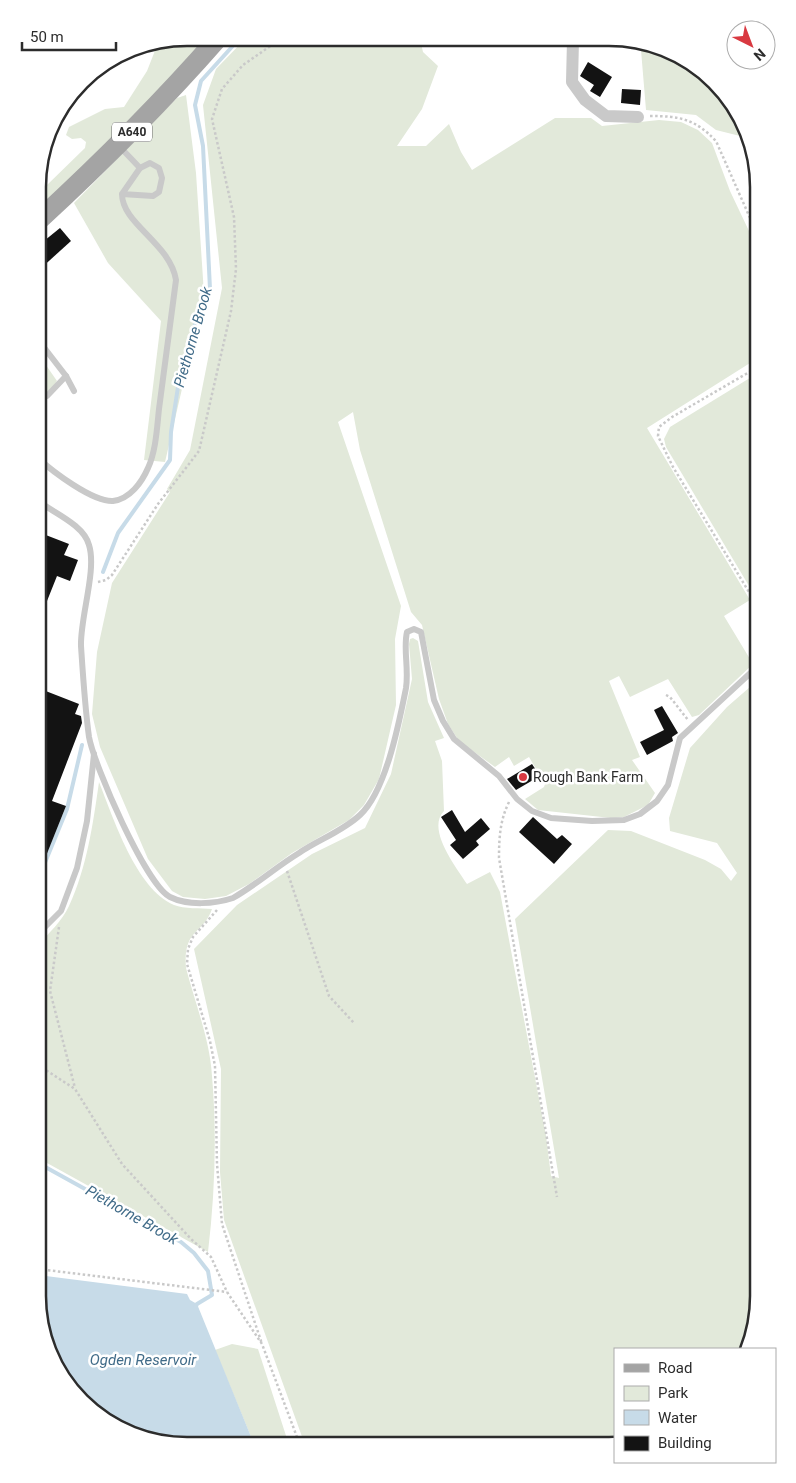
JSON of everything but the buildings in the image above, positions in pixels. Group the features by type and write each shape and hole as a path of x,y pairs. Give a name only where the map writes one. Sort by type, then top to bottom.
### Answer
{"main road":[{"name":"A640","path":"46,213 118,146 211,46"}],"street":[{"path":"573,46 572,82 586,100 606,116 638,116"}],"lane":[{"path":"118,146 140,168"},
{"path":"46,464 83,490 104,500 115,501 137,487 149,467 156,436 176,280 174,268 168,258 125,209 122,203 122,194 140,168 150,162 159,168 162,178 159,192 153,196 122,194"},
{"path":"46,351 66,376 74,391"},
{"path":"46,396 66,376"},
{"path":"46,506 79,529 87,538 90,546 89,583 81,644 89,738 126,830 148,873 158,888 169,897 182,902 221,902 242,892 282,863 360,816 379,787 388,762 406,688 408,664 405,640 407,632 414,630 421,632 434,700 443,721 461,746 499,776 513,794 532,811 552,818 592,821 624,820 640,814 657,801 668,785 680,738 750,674"},
{"path":"46,926 61,911 77,868 83,840 94,752"}],"path":[{"path":"89,583 106,580 112,575 158,504 199,451 231,311 236,269 234,216 212,119 222,89 243,65 271,46"},
{"path":"638,116 666,116 692,120 704,129 720,149 750,218"},
{"path":"750,371 672,417 659,427 658,436 673,467 750,593"},
{"path":"666,695 670,697 692,726"},
{"path":"513,794 504,813 499,837 499,858 557,1196"},
{"path":"282,863 293,888 329,996 354,1023"},
{"path":"221,902 216,912 193,937 188,949 188,964 210,1041 215,1066 217,1164 222,1224 262,1344 297,1437"},
{"path":"61,911 50,991 75,1089 122,1164 191,1240 211,1258 227,1292 262,1344"},
{"path":"46,1070 75,1089"},
{"path":"46,1270 227,1292"}],"green space":[{"path":"201,46 162,93 46,204 46,186 85,148 86,142 81,138 72,139 66,135 69,127 105,109 124,107 147,71 155,50 169,47"},
{"path":"238,46 422,46 423,52 438,66 422,109 397,146 426,146 449,124 461,152 472,170 555,118 591,118 602,126 659,120 681,122 698,130 712,143 730,191 750,233 750,363 647,428 750,599 724,616 750,658 750,667 699,715 692,717 668,679 630,697 619,676 609,681 640,757 632,760 655,793 648,805 624,817 611,818 538,810 525,799 544,787 545,784 529,757 514,766 509,757 495,767 459,741 448,724 439,699 422,625 411,612 360,450 353,412 338,422 401,606 395,639 396,705 379,779 364,805 349,820 292,853 249,884 226,896 205,899 183,897 172,891 148,859 100,747 92,714 97,652 112,583 170,492 167,489 190,450 222,288 203,105 216,69"},
{"path":"641,50 671,61 702,81 726,109 739,136 716,130 696,115 646,110"},
{"path":"186,95 196,173 204,294 165,462 144,460 161,321 108,263 74,203 177,98"},
{"path":"46,365 57,381 46,393"},
{"path":"750,378 750,587 666,447 664,439 670,427"},
{"path":"413,638 418,641 428,702 444,738 435,741 442,761 444,811 439,819 440,838 467,884 490,872 500,892 546,1136 551,1176 559,1178 515,919 608,830 631,831 705,860 721,869 731,881 737,873 717,843 670,831 669,818 690,748 727,707 750,687 749,1305 747,1323 739,1348 614,1348 614,1436 302,1437 224,1220 220,1172 221,1069 194,949 237,905 312,854 365,828 391,774 412,679 410,639"},
{"path":"99,782 128,851 148,884 160,897 174,905 188,908 212,909 204,924 194,933 186,955 186,968 211,1062 215,1164 208,1252 46,1162 46,937 63,917 75,891 89,845"},
{"path":"232,1344 258,1349 286,1437 251,1437 215,1350"}],"water":[{"name":"Ogden Reservoir","path":"46,1276 187,1294 190,1300 197,1304 251,1437 169,1436 133,1426 101,1408 75,1382 61,1358 49,1323"}],"waterway":[{"name":"Piethorne Brook","path":"103,572 118,533 170,460 171,432 178,387 196,321 210,289 203,146 195,105 201,81 233,46"},
{"name":"Piethorne Brook","path":"46,860 67,809 82,745"},
{"name":"Piethorne Brook","path":"46,1167 181,1242 194,1253 208,1271 212,1295 197,1304 195,1308"}],"place":[{"name":"Rough Bank Farm","path":"523,777"}]}
